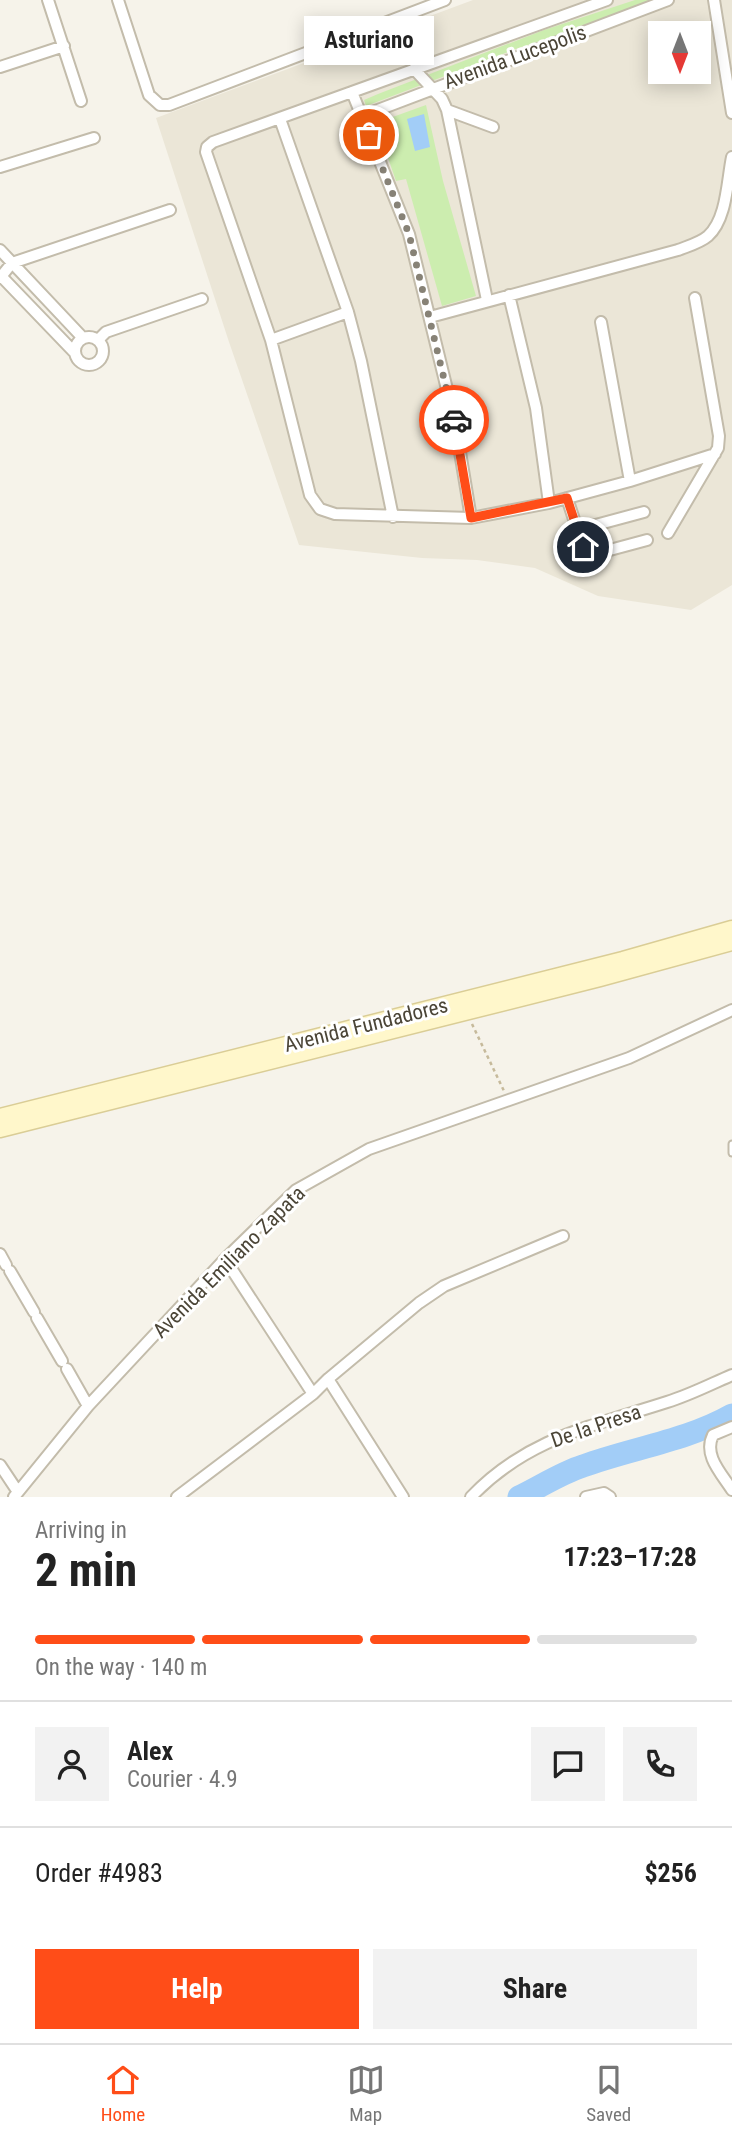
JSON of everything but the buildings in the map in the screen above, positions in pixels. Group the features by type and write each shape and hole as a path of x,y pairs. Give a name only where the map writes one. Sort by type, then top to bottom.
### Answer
{"main road":[{"name":"Avenida Fundadores","path":"0,1117 623,960 732,929"},
{"name":"Avenida Fundadores","path":"0,1129 732,942"}],"street":[{"path":"48,0 81,101"},
{"path":"118,0 149,95 160,105 169,105 444,0"},
{"name":"Avenida Lucepolis","path":"271,340 206,152 207,146 607,0"},
{"name":"Avenida Lucepolis","path":"362,116 668,0"},
{"path":"714,0 732,113"},
{"path":"0,67 64,46"},
{"path":"414,69 442,99 447,110 487,300"},
{"path":"352,92 409,234 455,422 471,518"},
{"path":"447,110 493,127"},
{"path":"280,119 348,312 361,361 393,517"},
{"path":"0,167 94,138"},
{"path":"430,317 678,250 706,238 717,227 721,216 732,157"},
{"path":"75,353 77,344 83,338 89,337 98,340 103,349 103,354 93,365 83,364 1,277 12,263 170,210"},
{"path":"0,250 83,338"},
{"path":"509,295 536,408 549,503"},
{"path":"668,533 715,454 719,436 695,298"},
{"path":"98,340 106,332 202,299"},
{"path":"348,312 271,340 310,495 320,509 335,514 471,518 549,503 715,454"},
{"path":"601,322 630,481"},
{"path":"567,498 587,552 595,554 647,540"},
{"path":"577,530 644,512"},
{"name":"Avenida Emiliano Zapata","path":"16,1494 88,1406 225,1259 296,1190 369,1149 629,1058 732,1010"},
{"path":"180,1495 313,1394 328,1378 419,1303 444,1286 563,1236"},
{"path":"0,1254 88,1406"},
{"path":"225,1259 313,1394"},
{"name":"De la Presa","path":"471,1497 492,1476 527,1452 567,1433 670,1401 732,1375"},
{"path":"328,1378 403,1497"},
{"path":"732,1427 713,1435 709,1443 709,1452 732,1490"},
{"path":"0,1465 16,1494"},
{"path":"586,1497 604,1493 610,1497"}],"lane":[{"path":"732,1144 732,1153"}],"path":[{"path":"465,1012 509,1100"}],"shaded area":[{"path":"473,0 732,0 732,585 691,610 598,596 535,568 477,560 422,558 299,545 156,118"}],"green space":[{"path":"635,0 660,0 513,50 366,106 364,100 378,94 544,30"},
{"path":"426,105 443,181 476,296 442,306 406,179 396,181 376,123"}],"water":[{"path":"424,114 430,147 415,151 407,119"}],"waterway":[{"path":"519,1497 575,1469 678,1438 732,1415"}],"way so far":[{"path":"369,135 409,234 454,420"}],"place":[{"name":"Asturiano","path":"369,135"}],"route":[{"path":"454,420 471,518 567,498 583,547"}]}
